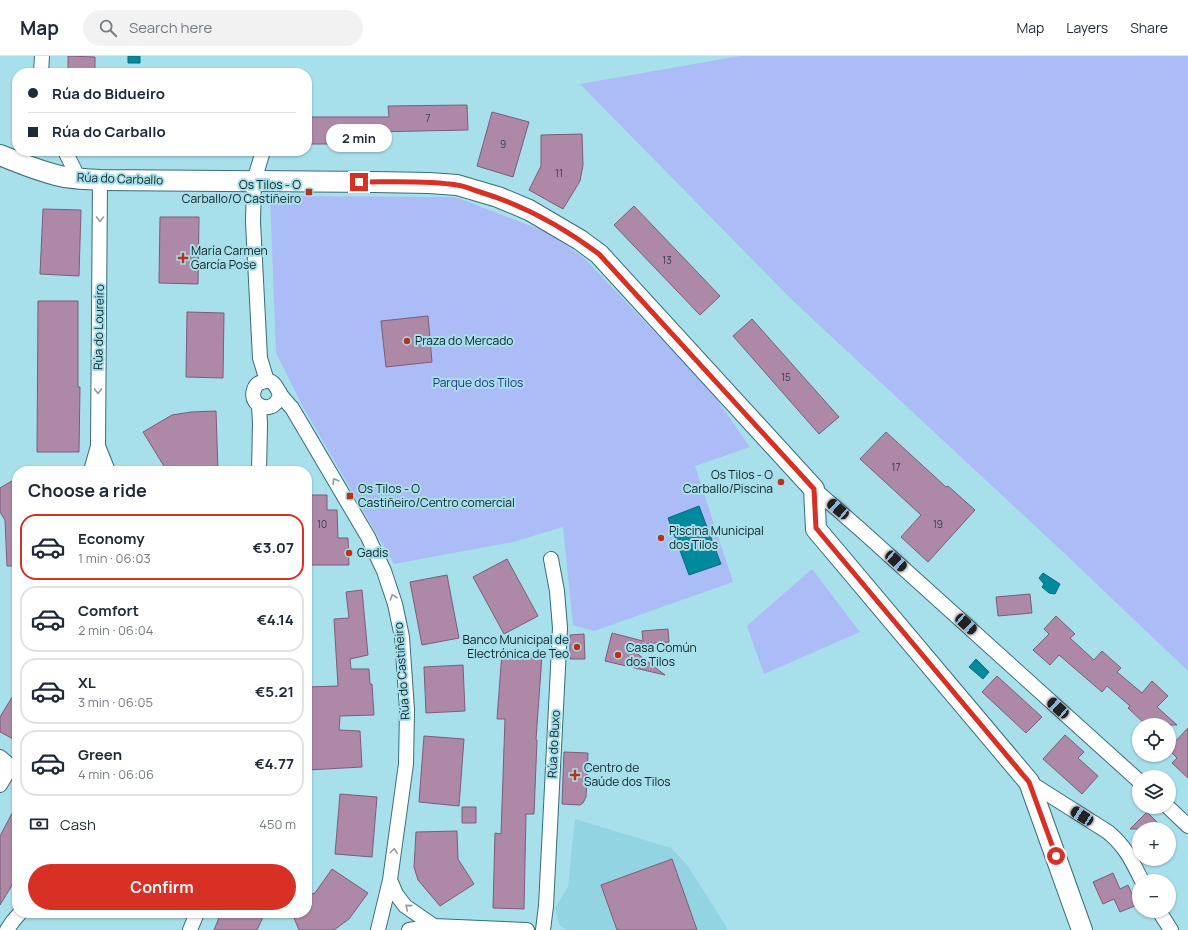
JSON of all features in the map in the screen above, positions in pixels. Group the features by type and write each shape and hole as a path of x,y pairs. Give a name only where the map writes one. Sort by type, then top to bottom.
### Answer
{"street":[{"path":"41,68 42,56"},
{"name":"Rúa do Carballo","path":"0,155 60,176 79,179 374,182 458,185 498,197 529,210 580,240 599,254 814,489 1132,775"},
{"path":"68,156 79,179"},
{"path":"259,466 259,405 254,398 254,390 259,384 267,381 260,358 253,222 254,181 262,156"},
{"name":"Rúa do Loureiro","path":"100,180 98,446 106,466"},
{"name":"Rúa do Castiñeiro","path":"267,381 274,383 292,408 368,537 384,571 396,604 402,637 407,710 406,764 390,880 378,930"},
{"path":"259,405 267,407 275,404 278,401 280,393"},
{"path":"92,466 98,446"},
{"path":"814,489 816,528 1029,782 1108,832 1124,848 1138,874"},
{"name":"Rúa do Buxo","path":"543,930 547,890 560,628 557,591 551,559"},
{"path":"0,785 6,775 8,762"},
{"path":"1029,782 1082,930"},
{"path":"1175,814 1188,826"},
{"path":"390,880 396,894 405,906 434,926"},
{"path":"7,930 16,918"},
{"path":"190,930 195,918"},
{"path":"1163,918 1171,930"},
{"path":"409,930 434,926 527,930"}],"shaded area":[{"path":"128,56 140,56 140,63 128,63"},
{"path":"699,506 721,564 689,575 668,518"},
{"path":"1043,573 1060,584 1055,594 1049,593 1042,587 1044,584 1039,578"},
{"path":"976,659 989,672 983,679 969,667"},
{"path":"575,819 671,848 687,865 726,926 727,930 567,930 559,925 555,908 568,887"}],"green space":[{"path":"740,56 1188,56 1188,671 1062,551 791,299 580,84"},
{"name":"Parque dos Tilos","path":"270,196 455,197 549,233 585,259 710,390 750,447 695,466 733,582 594,631 573,625 563,527 513,542 394,564 302,405 276,353"},
{"path":"812,569 860,632 764,674 747,626"}],"building":[{"path":"68,56 95,57 95,68 68,68"},
{"path":"467,105 468,130 370,132 370,144 312,144 312,117 389,117 388,106"},
{"path":"492,112 529,122 513,177 477,166"},
{"path":"582,134 583,165 580,181 563,209 529,190 541,166 541,135"},
{"path":"634,206 720,296 700,315 614,225"},
{"path":"43,209 81,210 79,276 40,274"},
{"path":"160,217 199,217 198,284 159,283"},
{"path":"38,301 78,301 78,387 80,387 79,452 37,452"},
{"path":"187,312 224,313 223,378 186,377"},
{"name":"Praza do Mercado","path":"428,316 432,362 386,367 381,321"},
{"path":"752,319 839,417 819,434 733,336"},
{"path":"216,411 218,466 164,466 143,432 172,415 191,412"},
{"path":"886,432 946,487 948,486 975,510 928,562 901,537 921,515 860,459"},
{"path":"12,481 12,566 7,566 5,520 0,512 0,488"},
{"path":"312,495 327,495 327,510 337,510 338,538 348,538 349,565 312,565"},
{"path":"507,559 538,616 504,634 473,577"},
{"path":"447,575 459,638 422,645 410,582"},
{"path":"362,590 368,655 350,659 351,669 369,669 370,684 372,684 374,715 340,716 339,730 360,731 362,767 312,770 312,687 338,686 334,619 349,618 346,592"},
{"path":"1030,594 1032,613 998,616 996,597"},
{"path":"1056,616 1075,634 1070,638 1094,660 1102,651 1121,668 1117,672 1142,693 1152,681 1168,696 1157,707 1169,718 1139,718 1128,708 1130,706 1107,686 1102,692 1059,655 1050,665 1033,650 1049,634 1044,629"},
{"path":"668,629 669,642 626,645 665,675 605,661 612,633 643,641 642,631"},
{"name":"Banco Municipal de Electrónica de Teo","path":"584,634 585,659 570,659 570,635"},
{"path":"502,652 542,655 536,740 534,814 526,814 524,909 493,908 495,833 501,834 505,719 497,719"},
{"path":"463,665 465,711 426,713 424,667"},
{"path":"997,676 1042,717 1026,733 982,692"},
{"path":"12,697 12,738 0,732 0,717"},
{"path":"1188,728 1188,778 1172,763 1176,762 1177,758 1176,741"},
{"path":"1065,735 1084,752 1078,758 1098,776 1082,794 1043,759"},
{"path":"424,736 464,739 459,806 419,802"},
{"name":"Centro de Saúde dos Tilos","path":"564,752 588,753 586,797 580,805 562,804"},
{"path":"340,794 377,797 372,857 335,854"},
{"path":"462,807 476,807 476,823 462,823"},
{"path":"12,813 12,885 0,905 0,836"},
{"path":"1145,814 1149,814 1157,822 1137,822"},
{"path":"457,831 458,859 474,884 440,906 418,880 414,867 416,832"},
{"path":"672,859 697,930 617,930 601,885"},
{"path":"332,869 368,893 349,919 334,930 299,930 294,918 312,918 312,894 315,893"},
{"path":"1113,873 1120,889 1128,885 1132,894 1132,907 1120,912 1114,899 1103,904 1093,882"},
{"path":"219,918 263,918 257,930 214,930"}],"place":[{"name":"Os Tilos - O Carballo/O Castiñeiro","path":"309,192"},
{"name":"María Carmen García Pose","path":"183,258"},
{"name":"Praza do Mercado","path":"407,341"},
{"name":"Os Tilos - O Carballo/Piscina","path":"781,482"},
{"name":"Os Tilos - O Castiñeiro/Centro comercial","path":"350,496"},
{"name":"Piscina Municipal dos Tilos","path":"661,538"},
{"name":"Gadis","path":"349,553"},
{"name":"Banco Municipal de Electrónica de Teo","path":"577,647"},
{"name":"Casa Común dos Tilos","path":"618,655"},
{"name":"Centro de Saúde dos Tilos","path":"575,775"}],"route":[{"path":"359,182 458,185 498,197 529,210 580,240 599,254 683,344 814,489 816,528 1029,782 1056,856"}]}
